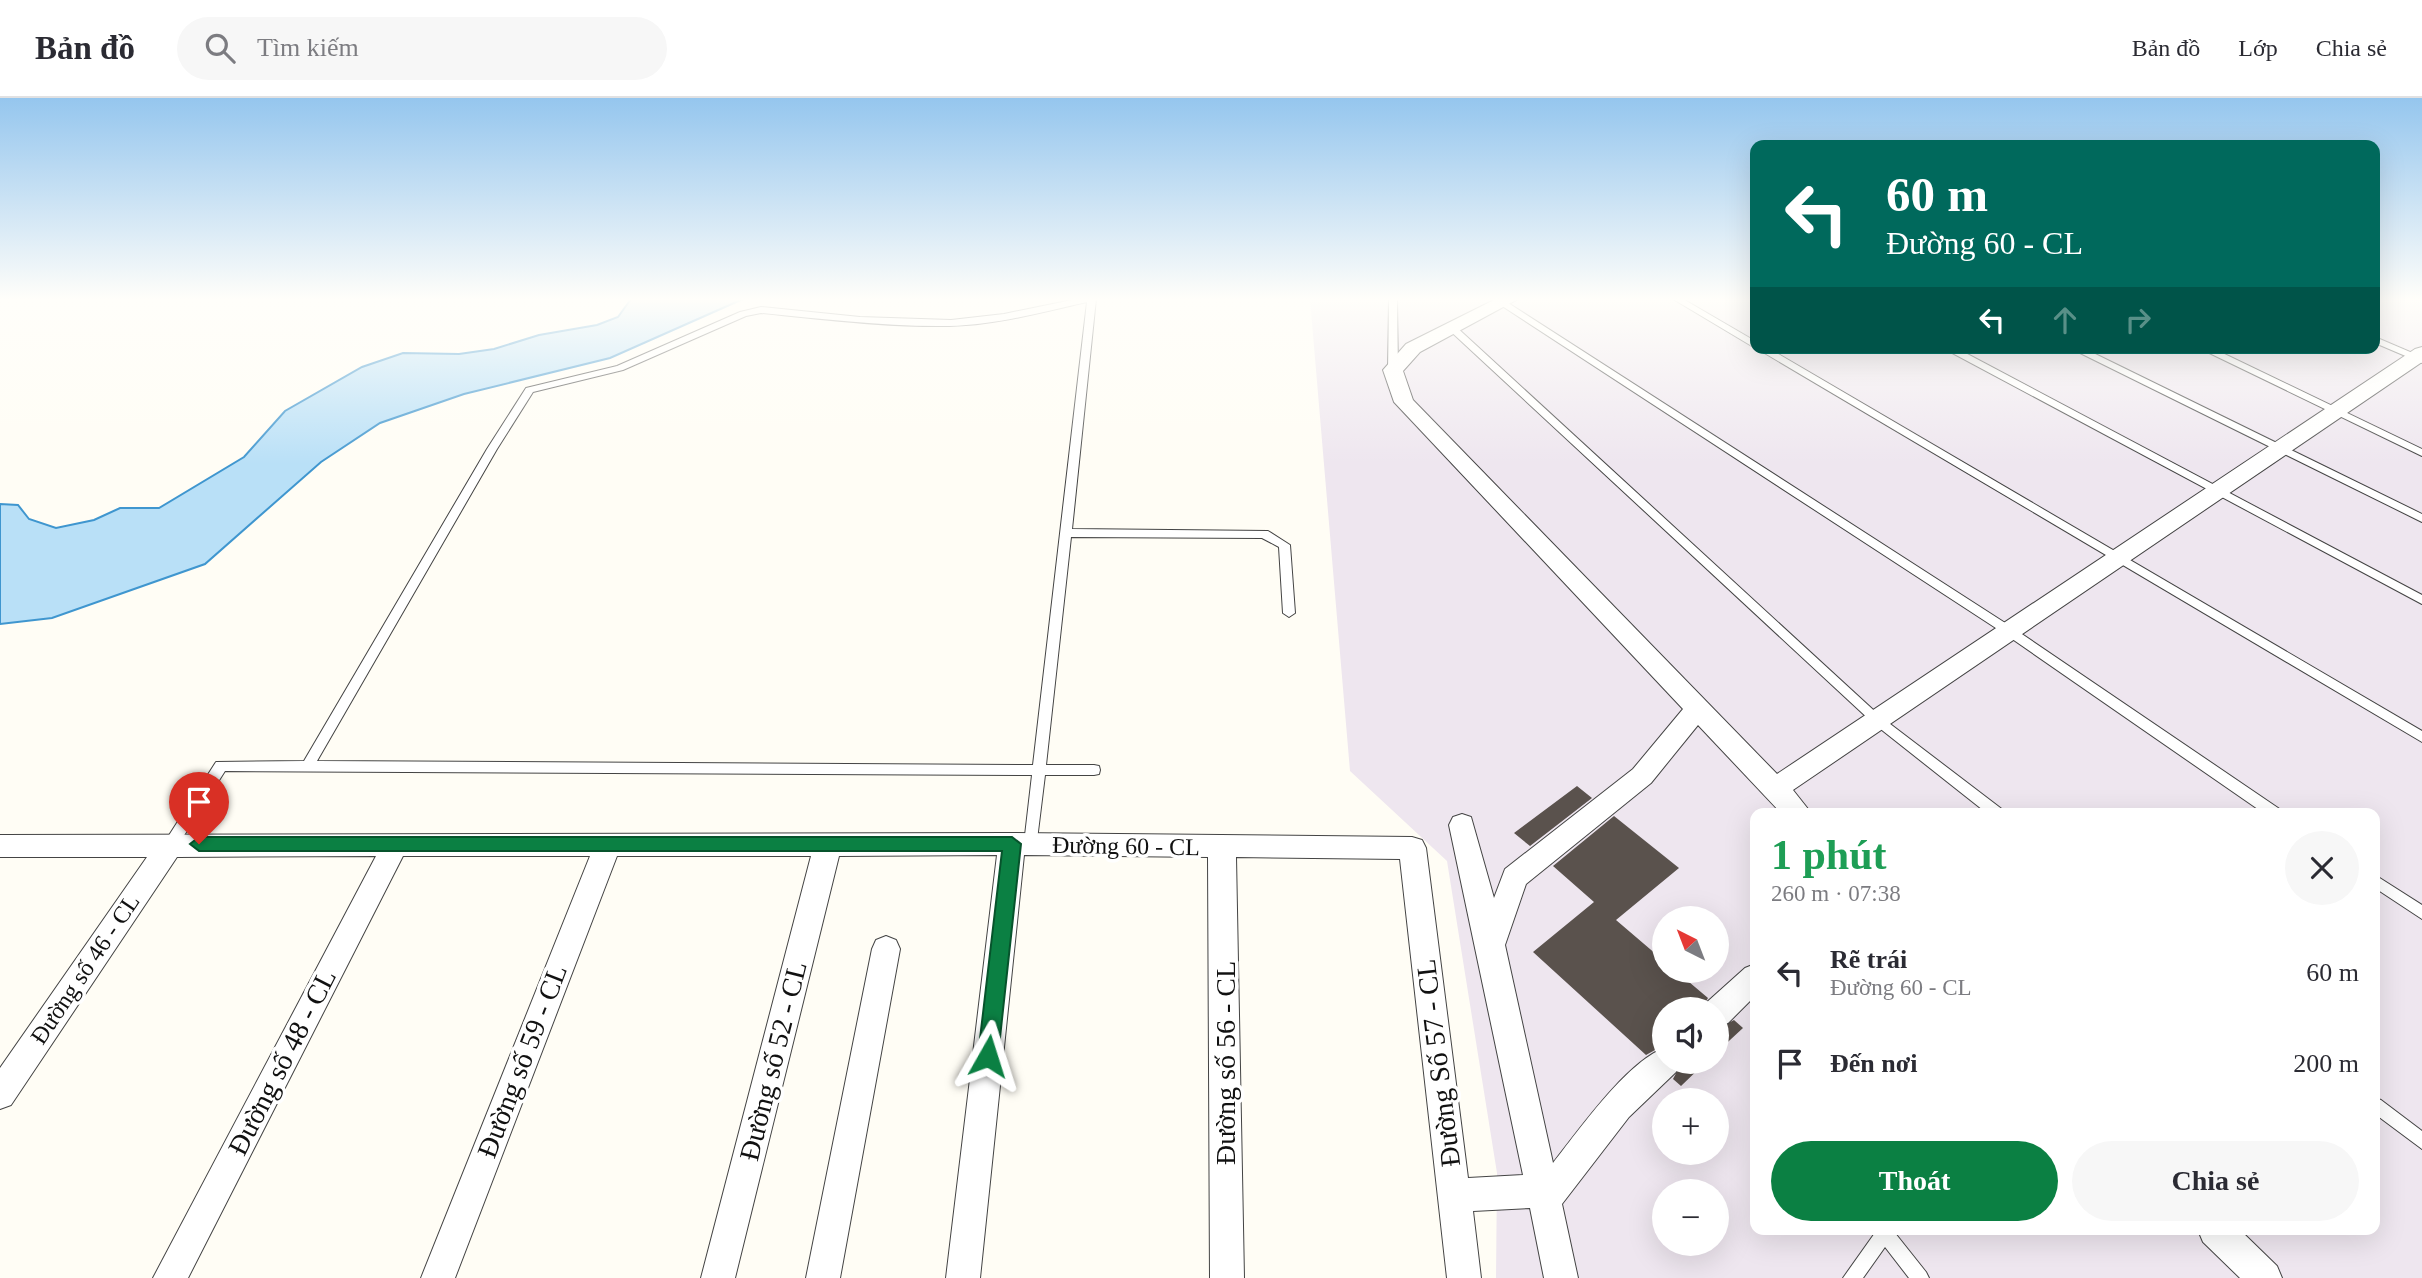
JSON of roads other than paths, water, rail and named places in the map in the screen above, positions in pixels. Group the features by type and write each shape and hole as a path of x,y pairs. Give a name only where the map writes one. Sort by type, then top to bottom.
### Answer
{"street":[{"path":"1407,354 1393,370 1404,402 1793,808"},
{"path":"1775,789 2335,411 2420,357"},
{"path":"1491,945 1515,877 1642,776 1698,708"},
{"path":"1462,825 1491,945 1562,1278"},
{"name":"Đường số 46 - CL","path":"0,1094 171,844"},
{"name":"Đường số 59 - CL","path":"438,1278 608,844"},
{"name":"Đường số 52 - CL","path":"718,1278 828,844"},
{"path":"963,1278 1022,844"},
{"name":"Đường 60 - CL","path":"0,846 1022,844 1412,848"},
{"name":"Đường số 48 - CL","path":"170,1278 394,846"},
{"name":"Đường số 56 - CL","path":"1222,848 1227,1278"},
{"name":"Đường Số 57 - CL","path":"1412,848 1464,1278"},
{"path":"823,1278 886,950"},
{"path":"1729,1001 1750,981"},
{"path":"1544,1195 1618,1106 1652,1074"},
{"path":"1454,1195 1544,1195"},
{"path":"2220,1235 2265,1278"}],"lane":[{"path":"309,764 529,390 620,368 652,354"},
{"path":"1022,844 1040,770 1084,354"},
{"path":"1393,354 1393,370"},
{"path":"1480,354 1877,720 1990,808"},
{"path":"1587,354 2009,631 2267,808"},
{"path":"1772,354 2422,737"},
{"path":"1959,354 2422,600"},
{"path":"2086,354 2422,518"},
{"path":"2217,354 2422,453"},
{"path":"1066,533 1264,534 1284,545 1289,613"},
{"path":"171,844 221,765 1094,770"},
{"path":"2380,884 2422,913"},
{"path":"2380,1109 2422,1141"},
{"path":"1852,1278 1884,1235"},
{"path":"1888,1235 1920,1278"}],"water":[{"path":"400,354 619,354 464,394 380,423 321,462 205,564 52,618 0,624 0,504 18,505 29,519 56,528 94,520 120,508 159,508 244,457 285,411 362,367"}]}
